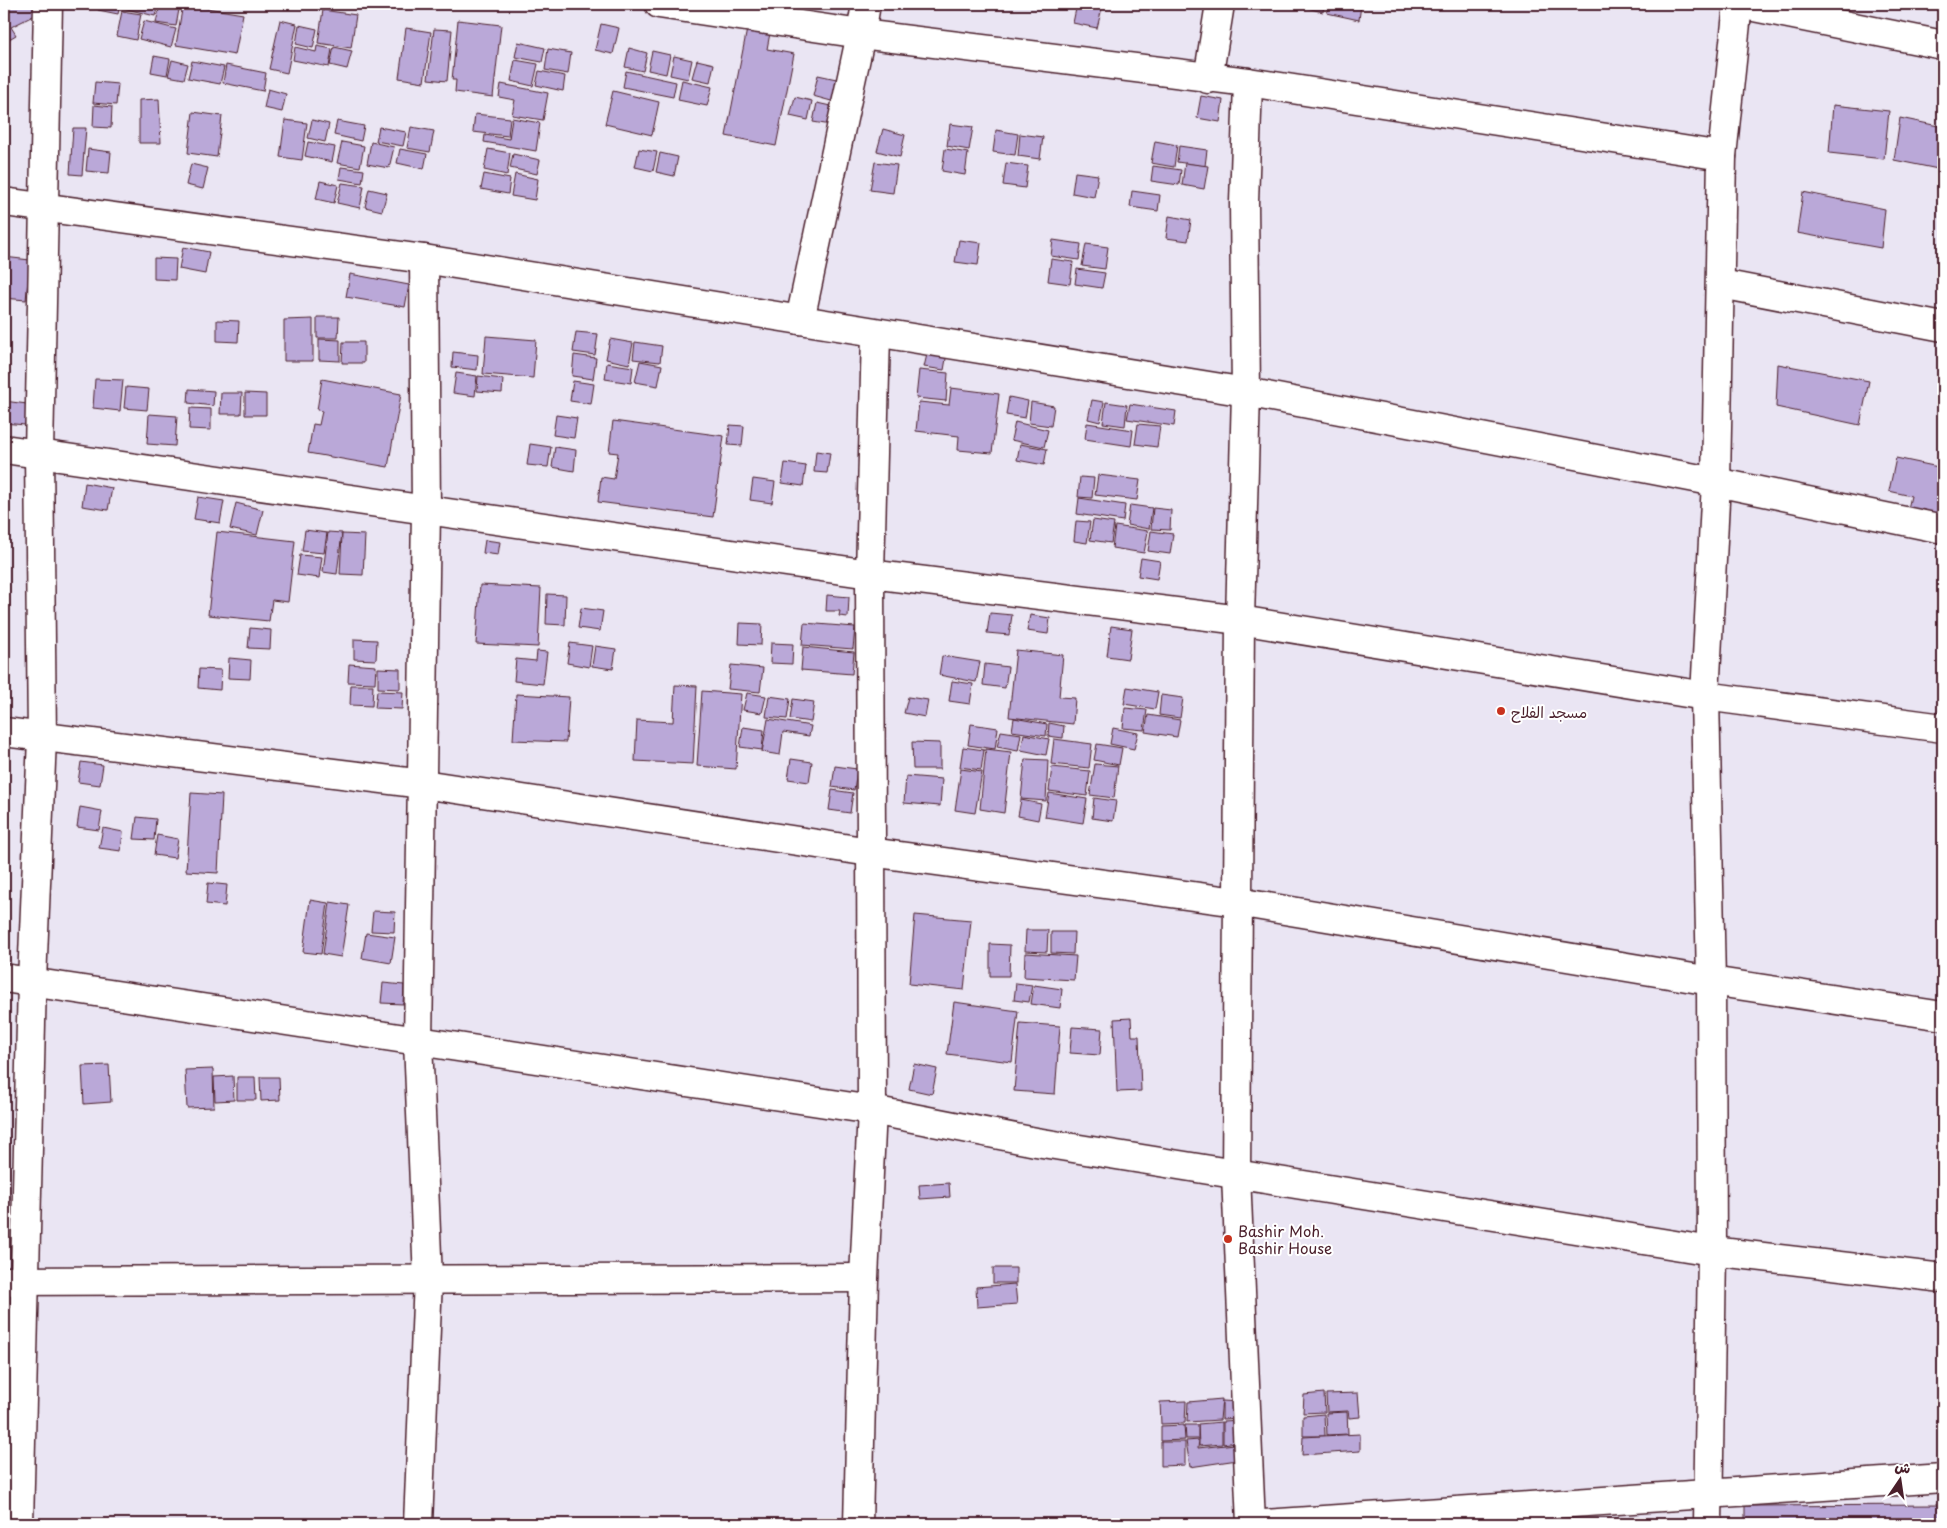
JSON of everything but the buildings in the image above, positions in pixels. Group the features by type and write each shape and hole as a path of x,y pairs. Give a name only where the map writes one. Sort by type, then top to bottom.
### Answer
{"street":[{"path":"20,1524 14,1280 32,980 42,738 39,453 48,4"},
{"path":"659,4 862,34 1208,79 1248,82 1722,156"},
{"path":"800,320 862,34 866,4"},
{"path":"1208,79 1220,4"},
{"path":"1708,1524 1712,1251 1711,981 1705,696 1716,482 1722,156 1738,4 1943,45"},
{"path":"1248,82 1244,203 1246,392 1240,620 1236,1175 1251,1524"},
{"path":"4,202 424,259 876,334 1246,392 1716,482 1943,529"},
{"path":"418,1524 428,1279 418,1042 426,510 424,259"},
{"path":"1721,284 1943,327"},
{"path":"858,1524 864,1278 872,1110 870,574 876,334"},
{"path":"4,449 870,574 1240,620 1705,696 1943,728"},
{"path":"4,732 423,784 870,852 1237,902 1711,981 1943,1016"},
{"path":"4,978 32,980 418,1042 872,1110 1036,1142 1712,1251 1943,1278"},
{"path":"14,1280 864,1278"},
{"path":"1263,1524 1708,1496 1943,1478"}],"place":[{"name":"مسجد الفلاح","path":"1501,711"},
{"name":"Bashir Moh. Bashir House","path":"1228,1239"}]}
